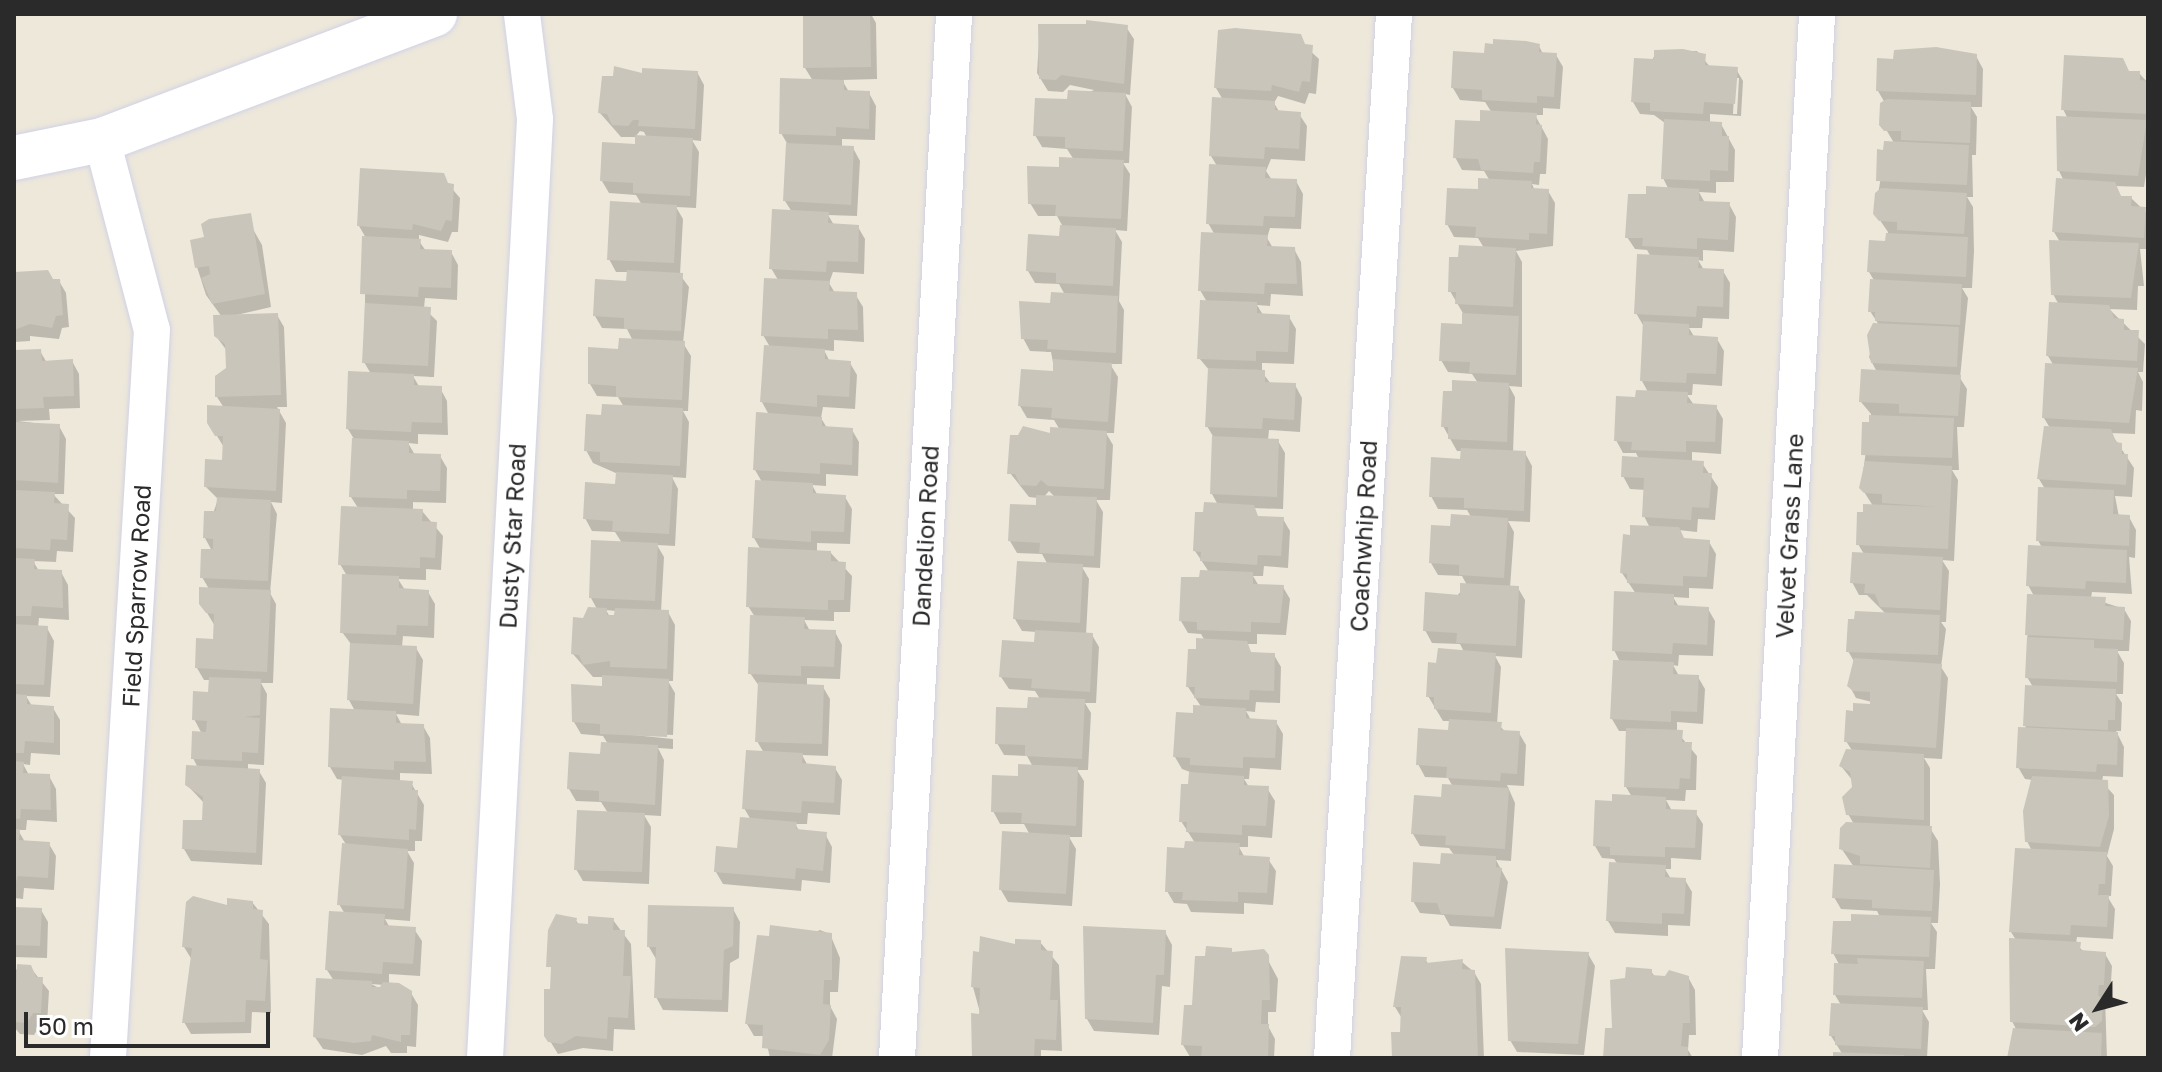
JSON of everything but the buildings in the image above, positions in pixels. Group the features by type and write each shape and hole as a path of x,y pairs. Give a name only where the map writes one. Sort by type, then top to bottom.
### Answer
{"street":[{"path":"14,158 102,140 435,14"},
{"name":"Dusty Star Road","path":"485,1058 535,119 522,14"},
{"name":"Dandelion Road","path":"897,1058 954,14"},
{"name":"Coachwhip Road","path":"1332,1058 1394,14"},
{"name":"Velvet Grass Lane","path":"1760,1058 1817,14"},
{"name":"Field Sparrow Road","path":"102,140 152,330 108,1058"}]}
